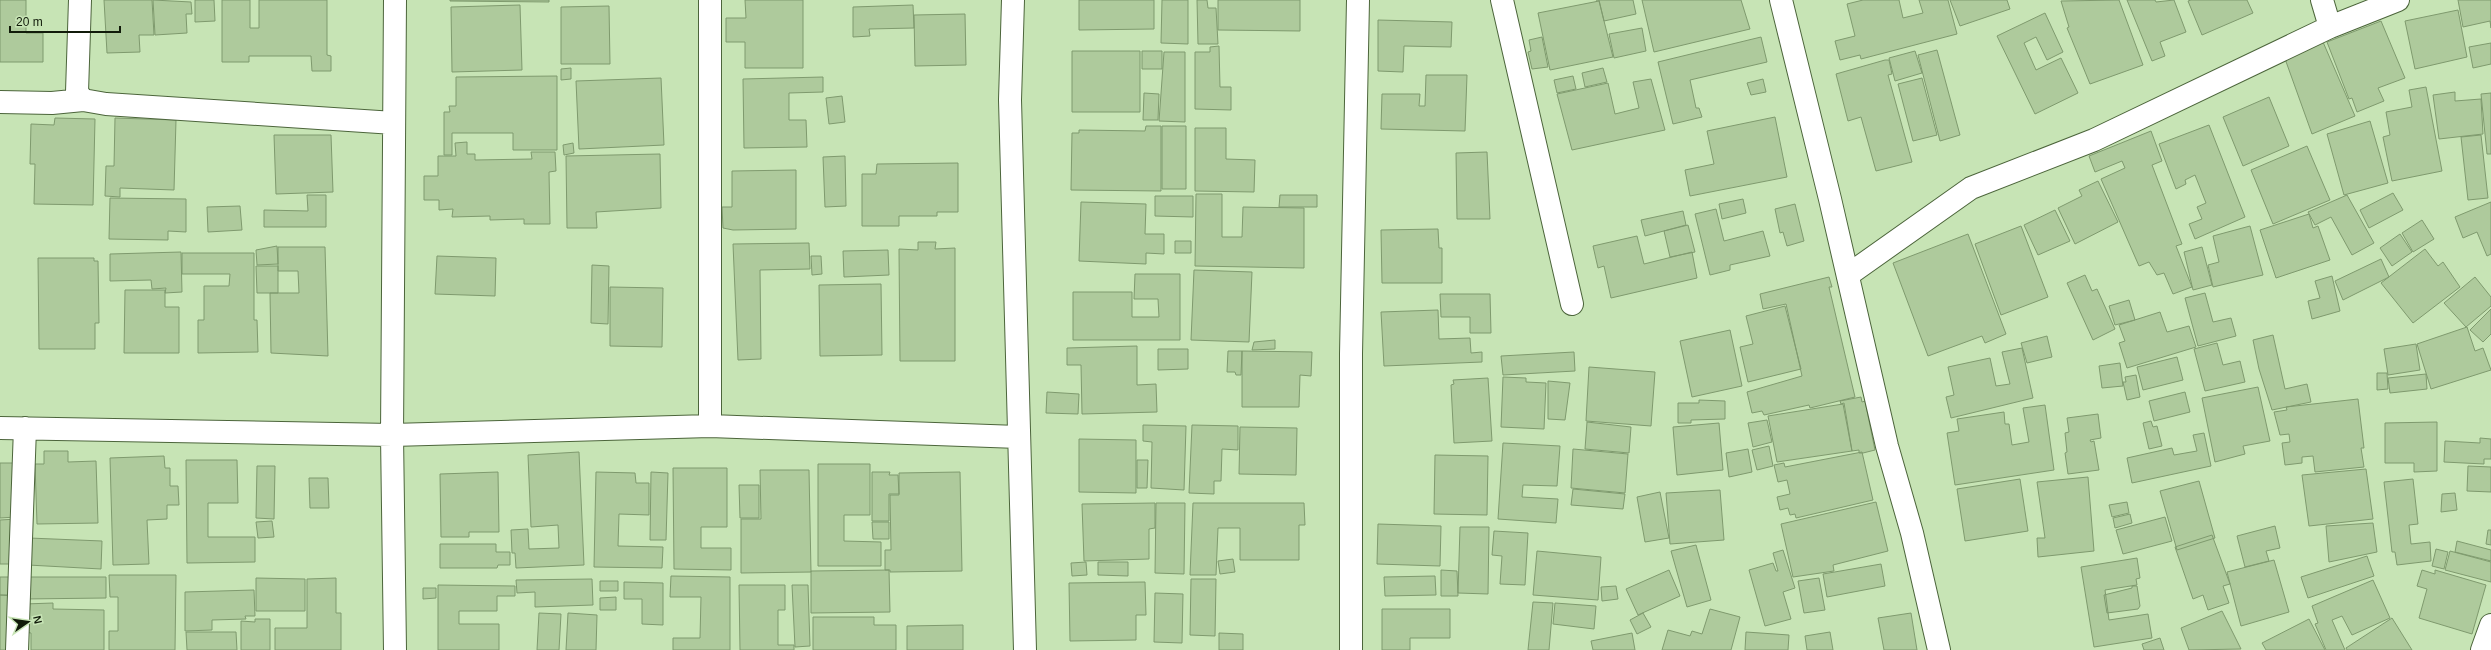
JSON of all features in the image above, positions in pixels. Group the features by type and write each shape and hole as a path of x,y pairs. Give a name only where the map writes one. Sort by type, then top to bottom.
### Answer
{"street":[{"path":"80,0 77,92 83,100"},
{"path":"395,650 392,435 396,0"},
{"path":"710,0 710,426"},
{"path":"1013,0 1010,100 1025,650"},
{"path":"1350,650 1350,354 1358,0"},
{"path":"1502,0 1572,304"},
{"path":"1781,0 1848,275 1887,446 1912,533 1939,650"},
{"path":"2322,0 2330,27"},
{"path":"1848,275 1971,188 2094,140 2330,27 2398,0"},
{"path":"0,102 52,103 83,100 106,104 394,123"},
{"path":"0,428 392,435 710,426 1019,437"},
{"path":"17,650 25,428"},
{"path":"2482,650 2491,625"}],"building":[{"path":"0,0 26,0 26,33 43,33 43,62 0,62"},
{"path":"104,0 152,0 154,35 139,35 140,52 107,53"},
{"path":"153,0 191,2 192,14 186,14 187,33 155,35"},
{"path":"195,0 214,0 215,21 195,22"},
{"path":"222,0 250,0 250,28 259,28 259,0 327,0 327,55 331,56 331,71 312,71 311,56 249,56 249,62 222,62"},
{"path":"549,0 549,2 450,1"},
{"path":"745,0 803,0 803,68 745,68 745,42 726,42 726,18 746,18"},
{"path":"1079,0 1154,0 1154,29 1079,30"},
{"path":"1162,0 1188,0 1188,44 1161,43"},
{"path":"1197,0 1207,0 1208,8 1216,8 1218,44 1198,44"},
{"path":"1218,0 1300,0 1300,31 1218,30"},
{"path":"1599,0 1633,0 1636,14 1604,21"},
{"path":"1642,0 1741,0 1750,29 1654,52"},
{"path":"1863,0 1899,0 1903,18 1923,13 1919,0 1948,0 1957,34 1861,59 1860,55 1840,60 1835,41 1855,36 1847,4"},
{"path":"1950,0 2007,0 2010,9 1960,26"},
{"path":"2119,0 2143,65 2090,84 2067,28 2069,27 2061,1"},
{"path":"2127,0 2155,0 2156,2 2174,0 2186,32 2160,42 2165,56 2152,61"},
{"path":"2247,0 2253,13 2202,35 2188,1"},
{"path":"2458,0 2491,0 2491,28 2490,21 2463,27"},
{"path":"1599,1 1613,57 1550,70 1538,13"},
{"path":"520,5 522,70 452,72 451,7"},
{"path":"913,5 914,28 869,29 870,36 853,37 853,7"},
{"path":"609,6 610,64 561,64 561,7"},
{"path":"2458,10 2467,57 2415,69 2405,21"},
{"path":"2045,13 2063,52 2047,60 2036,37 2024,43 2036,70 2061,58 2078,93 2035,114 1997,36"},
{"path":"965,14 966,65 915,66 914,15"},
{"path":"1378,20 1452,22 1451,47 1404,46 1403,72 1378,71"},
{"path":"2381,21 2405,78 2378,88 2384,101 2357,112 2352,98 2349,99 2327,42"},
{"path":"1642,28 1646,51 1614,58 1609,34"},
{"path":"1542,37 1548,67 1532,69 1528,52 1531,51 1529,40"},
{"path":"1761,37 1767,62 1690,80 1696,108 1699,108 1702,117 1673,124 1658,62"},
{"path":"2323,42 2355,116 2312,134 2284,56"},
{"path":"2491,43 2491,64 2473,68 2469,47"},
{"path":"1219,46 1220,87 1231,87 1231,110 1195,109 1195,52 1210,52 1210,47"},
{"path":"1937,50 1960,135 1940,141 1918,55"},
{"path":"1072,51 1140,51 1140,112 1072,112"},
{"path":"1142,51 1162,51 1162,69 1142,69"},
{"path":"1915,51 1922,73 1895,81 1889,58"},
{"path":"1164,52 1185,52 1185,122 1159,121"},
{"path":"1889,60 1892,74 1888,75 1912,162 1876,171 1861,117 1848,121 1836,74"},
{"path":"571,68 571,79 561,80 561,69"},
{"path":"1603,68 1607,82 1585,87 1582,73"},
{"path":"1426,75 1467,75 1465,131 1381,129 1382,94 1420,94 1419,106 1425,106"},
{"path":"557,76 557,150 513,150 513,133 452,133 452,155 444,155 444,112 450,112 449,106 456,106 456,77"},
{"path":"1573,76 1576,89 1557,93 1554,80"},
{"path":"823,77 823,92 789,93 789,120 806,120 807,147 744,148 743,79"},
{"path":"661,78 664,145 579,149 576,81"},
{"path":"1922,78 1937,135 1913,141 1898,84"},
{"path":"1651,79 1665,130 1572,150 1557,94 1608,83 1615,114 1639,108 1633,82"},
{"path":"1763,79 1766,92 1751,95 1747,83"},
{"path":"2426,87 2442,171 2392,181 2383,137 2390,135 2386,112 2412,107 2409,90"},
{"path":"2455,92 2455,101 2481,99 2483,134 2439,139 2433,95"},
{"path":"1144,93 1159,94 1158,120 1143,120"},
{"path":"2491,93 2491,154 2487,154 2481,94"},
{"path":"842,96 845,122 829,124 826,98"},
{"path":"2269,97 2289,146 2243,166 2223,117"},
{"path":"1775,117 1787,177 1690,196 1685,170 1714,164 1707,131"},
{"path":"55,118 95,119 93,205 34,204 35,164 30,164 31,124 54,125"},
{"path":"115,118 176,120 174,190 120,188 120,197 105,196 106,166 114,166"},
{"path":"2370,121 2388,183 2344,195 2327,134"},
{"path":"2209,125 2245,217 2195,239 2189,224 2202,219 2197,207 2206,203 2195,175 2185,180 2186,184 2176,189 2159,144"},
{"path":"1146,126 1161,126 1161,191 1071,190 1072,133 1079,133 1079,130 1145,131"},
{"path":"1162,126 1186,126 1186,189 1162,189"},
{"path":"1195,128 1226,128 1226,159 1255,160 1254,192 1195,191"},
{"path":"2151,131 2162,161 2152,165 2182,244 2176,246 2192,287 2173,294 2164,273 2157,275 2149,262 2139,266 2101,179 2125,168 2122,161 2095,172 2089,156"},
{"path":"274,135 331,135 333,192 276,194"},
{"path":"2481,135 2488,198 2468,200 2461,137"},
{"path":"467,142 467,154 475,154 475,160 532,159 531,152 555,152 556,171 549,172 550,224 524,224 524,219 490,220 490,216 452,217 453,209 439,210 439,200 424,200 424,176 438,176 438,156 456,156 455,143"},
{"path":"573,143 574,153 564,155 563,145"},
{"path":"2307,146 2330,200 2273,224 2251,170"},
{"path":"1487,152 1490,219 1457,219 1456,153"},
{"path":"660,154 661,208 596,212 597,228 567,228 566,156"},
{"path":"845,156 846,206 825,207 823,157"},
{"path":"958,163 958,212 937,212 937,216 899,216 899,226 862,226 862,174 876,174 877,164"},
{"path":"796,170 796,229 733,230 723,228 722,207 732,207 732,171"},
{"path":"2098,181 2118,222 2075,244 2058,208 2082,196 2079,190"},
{"path":"2393,193 2403,210 2369,228 2360,210"},
{"path":"1196,194 1222,194 1222,237 1242,237 1243,207 1304,208 1304,268 1195,266"},
{"path":"307,195 326,195 326,227 264,227 264,210 308,211"},
{"path":"1280,195 1317,195 1317,207 1279,207"},
{"path":"2347,195 2374,243 2352,255 2331,217 2315,225 2308,212"},
{"path":"1155,196 1193,196 1193,217 1155,216"},
{"path":"110,198 186,199 186,232 168,231 168,240 109,239"},
{"path":"1743,199 1746,213 1722,219 1719,204"},
{"path":"1081,202 1146,204 1145,234 1164,234 1164,254 1146,253 1146,264 1079,261"},
{"path":"2491,202 2491,254 2487,256 2477,232 2463,238 2455,217"},
{"path":"1795,204 1804,241 1787,246 1783,232 1780,233 1775,209"},
{"path":"240,206 242,230 208,232 207,207"},
{"path":"1716,209 1724,241 1763,231 1770,256 1730,265 1730,270 1710,275 1695,214"},
{"path":"2055,210 2070,241 2038,255 2024,225"},
{"path":"1683,211 1686,225 1645,236 1641,220"},
{"path":"2309,214 2313,228 2318,226 2330,260 2276,278 2260,230"},
{"path":"2422,220 2434,239 2413,252 2402,233"},
{"path":"1688,225 1695,252 1670,257 1664,231"},
{"path":"2021,226 2048,297 2001,315 1975,244"},
{"path":"2250,226 2263,275 2213,287 2208,265 2219,262 2213,236"},
{"path":"1438,229 1439,248 1442,248 1442,283 1382,283 1381,230"},
{"path":"1968,234 2006,334 1985,343 1982,336 1928,356 1893,263"},
{"path":"2400,234 2412,252 2392,266 2380,248"},
{"path":"1637,236 1644,264 1692,252 1697,278 1611,298 1604,266 1598,268 1593,246"},
{"path":"1175,241 1191,241 1191,253 1175,253"},
{"path":"918,242 936,242 935,249 955,248 955,361 900,361 899,249 918,250"},
{"path":"809,243 810,269 760,270 761,359 738,360 733,244"},
{"path":"277,246 278,264 257,265 256,250"},
{"path":"278,247 325,247 328,356 271,353 270,293 299,293 298,271 278,271"},
{"path":"2202,247 2212,285 2193,290 2184,252"},
{"path":"2425,249 2438,266 2443,262 2460,287 2413,323 2381,283"},
{"path":"888,250 889,275 844,277 843,251"},
{"path":"181,252 182,292 165,293 166,288 152,289 151,280 110,281 110,254"},
{"path":"182,253 254,253 254,320 257,320 258,352 198,353 198,320 204,320 204,286 229,286 230,274 182,274"},
{"path":"437,256 496,258 495,296 435,294"},
{"path":"811,256 821,256 822,274 812,275"},
{"path":"38,258 94,258 94,261 98,261 99,323 95,323 95,349 39,349"},
{"path":"2381,259 2389,277 2343,300 2335,281"},
{"path":"592,265 609,266 608,324 591,323"},
{"path":"256,266 278,266 278,293 257,293"},
{"path":"1194,270 1252,272 1249,342 1191,340"},
{"path":"1135,274 1180,274 1180,340 1073,340 1073,292 1132,292 1132,317 1159,317 1158,299 1134,299"},
{"path":"2085,275 2092,291 2097,289 2115,329 2093,340 2067,283"},
{"path":"2332,276 2340,311 2312,319 2308,301 2320,298 2315,281"},
{"path":"1829,277 1832,287 1829,287 1855,397 1810,408 1809,405 1764,415 1762,411 1752,413 1747,392 1802,376 1786,304 1763,309 1760,294"},
{"path":"2475,277 2491,297 2491,306 2466,327 2444,303"},
{"path":"881,284 882,355 820,356 819,285"},
{"path":"610,287 663,288 662,347 610,346"},
{"path":"125,290 165,290 165,307 179,307 179,353 124,353"},
{"path":"2205,293 2213,322 2231,318 2236,336 2198,346 2185,298"},
{"path":"1440,294 1490,294 1491,333 1470,333 1470,317 1441,317"},
{"path":"2129,300 2135,320 2115,325 2109,306"},
{"path":"1785,306 1801,369 1748,382 1740,347 1753,344 1746,316"},
{"path":"2491,309 2491,334 2483,342 2470,330"},
{"path":"1438,310 1439,339 1470,338 1471,353 1482,352 1482,362 1384,366 1381,312"},
{"path":"2160,312 2167,332 2189,326 2196,347 2127,368 2119,343 2125,341 2119,325"},
{"path":"2467,327 2475,351 2483,348 2491,370 2431,389 2417,344"},
{"path":"1730,330 1742,386 1692,397 1680,341"},
{"path":"2273,335 2285,389 2307,384 2311,402 2272,410 2259,369 2253,340"},
{"path":"2047,336 2052,357 2027,363 2021,343"},
{"path":"1275,340 1275,349 1252,350 1254,342"},
{"path":"2217,343 2223,365 2240,361 2245,382 2205,391 2194,349"},
{"path":"2416,344 2420,370 2388,375 2384,349"},
{"path":"1137,346 1137,385 1156,384 1157,412 1082,414 1081,365 1067,365 1067,348"},
{"path":"2022,348 2033,398 1951,418 1946,397 1954,395 1948,367 1990,358 1996,386 2010,384 2002,352"},
{"path":"1158,349 1188,349 1188,369 1158,370"},
{"path":"1228,351 1242,351 1241,375 1236,375 1235,372 1227,372"},
{"path":"1242,351 1312,352 1311,376 1300,375 1299,407 1242,407"},
{"path":"1574,352 1575,371 1503,375 1501,356"},
{"path":"2177,357 2183,380 2143,390 2137,367"},
{"path":"2120,363 2123,386 2102,388 2099,366"},
{"path":"1589,367 1655,372 1651,426 1586,421"},
{"path":"2377,373 2387,373 2388,389 2377,390"},
{"path":"2426,374 2427,389 2390,393 2388,378"},
{"path":"2136,375 2140,397 2127,400 2123,382 2126,382 2125,377"},
{"path":"1503,377 1526,378 1526,382 1546,383 1544,429 1501,427"},
{"path":"1488,378 1492,441 1454,443 1451,385 1454,384 1453,380"},
{"path":"1548,381 1570,383 1565,420 1548,419"},
{"path":"2258,387 2270,441 2243,446 2245,454 2215,462 2202,398"},
{"path":"1047,392 1079,394 1078,414 1046,413"},
{"path":"2185,392 2190,412 2154,421 2149,401"},
{"path":"1861,397 1862,402 1865,401 1875,450 1859,453 1859,450 1852,451 1844,403 1841,404 1840,401"},
{"path":"2358,399 2364,448 2361,448 2364,467 2315,472 2313,456 2302,457 2302,463 2285,465 2282,443 2290,442 2289,434 2280,435 2274,412 2287,410 2286,407"},
{"path":"1699,400 1725,401 1725,419 1691,420 1691,423 1678,423 1678,403 1699,403"},
{"path":"1843,404 1852,451 1777,462 1768,416"},
{"path":"2045,405 2054,470 1955,485 1947,433 1959,431 1957,419 2004,412 2005,424 2009,424 2012,445 2029,442 2023,408"},
{"path":"2098,414 2101,438 2090,440 2091,442 2094,441 2099,470 2068,474 2065,453 2067,452 2065,433 2069,432 2067,418"},
{"path":"1767,420 1772,442 1753,447 1748,423"},
{"path":"2151,421 2153,427 2157,426 2162,446 2149,449 2143,423"},
{"path":"1587,422 1631,427 1629,453 1585,449"},
{"path":"2437,422 2437,471 2414,472 2414,463 2385,463 2385,423"},
{"path":"1719,423 1723,470 1677,475 1673,427"},
{"path":"1143,425 1186,426 1184,490 1151,488 1152,442 1143,441"},
{"path":"1192,425 1238,426 1238,450 1222,449 1221,481 1214,481 1214,494 1189,493"},
{"path":"1240,427 1297,428 1296,475 1239,474"},
{"path":"2204,433 2211,466 2132,483 2127,458 2172,448 2174,455 2197,451 2193,435"},
{"path":"2480,438 2491,439 2491,459 2484,459 2484,464 2444,462 2445,441 2480,443"},
{"path":"1079,439 1136,440 1136,493 1079,492"},
{"path":"1503,443 1560,446 1557,486 1523,485 1522,497 1558,499 1556,523 1498,519"},
{"path":"1769,446 1773,466 1757,470 1752,450"},
{"path":"1573,449 1628,454 1625,493 1571,488"},
{"path":"1748,449 1752,472 1729,477 1726,453"},
{"path":"44,451 68,451 68,462 96,461 98,523 37,524 35,464 44,464"},
{"path":"579,452 584,565 516,568 515,553 512,553 511,530 528,529 529,549 559,548 558,525 531,527 528,455"},
{"path":"1862,452 1873,500 1796,518 1795,514 1790,515 1788,508 1780,510 1777,497 1790,494 1787,480 1778,482 1774,465 1784,463 1785,467"},
{"path":"1435,455 1488,456 1487,515 1434,514"},
{"path":"164,456 165,468 170,468 170,486 178,486 179,505 167,505 167,519 147,520 149,564 113,565 110,458"},
{"path":"186,460 237,460 238,503 208,503 208,537 255,537 255,562 187,563"},
{"path":"1137,460 1148,460 1147,488 1137,488"},
{"path":"0,463 16,463 16,517 0,518"},
{"path":"818,464 870,464 870,515 844,515 844,541 881,542 881,566 818,566"},
{"path":"257,466 275,466 274,519 256,518"},
{"path":"2468,466 2491,467 2491,492 2467,491"},
{"path":"673,468 727,468 727,527 701,527 701,548 731,548 731,570 674,569"},
{"path":"2366,469 2373,519 2309,526 2302,475"},
{"path":"760,470 809,470 811,572 741,573 741,519 761,519"},
{"path":"498,472 499,532 469,532 469,537 441,537 440,474"},
{"path":"596,472 635,473 636,483 649,483 649,515 619,514 618,546 663,547 662,568 594,567"},
{"path":"651,472 668,473 666,540 650,540"},
{"path":"872,472 890,472 889,475 898,475 899,494 889,494 889,521 872,521"},
{"path":"960,472 962,571 890,572 890,570 885,570 885,550 891,550 890,495 899,495 899,473"},
{"path":"2088,477 2094,551 2038,557 2037,538 2045,538 2037,482"},
{"path":"309,478 328,478 329,508 310,508"},
{"path":"2020,479 2028,531 1965,541 1957,489"},
{"path":"2413,479 2418,524 2409,525 2411,544 2430,542 2431,561 2397,565 2395,552 2392,552 2384,482"},
{"path":"2199,481 2215,538 2177,550 2160,491"},
{"path":"739,485 759,485 759,518 740,518"},
{"path":"1573,489 1625,494 1623,509 1571,505"},
{"path":"1720,490 1724,540 1670,544 1666,493"},
{"path":"1660,492 1669,538 1645,542 1637,497"},
{"path":"2455,493 2457,510 2441,512 2442,494"},
{"path":"1876,502 1888,551 1833,565 1834,571 1793,577 1781,524"},
{"path":"2127,502 2129,513 2112,517 2109,505"},
{"path":"1155,503 1155,528 1149,529 1149,559 1084,561 1082,504"},
{"path":"1156,503 1185,503 1184,574 1155,573"},
{"path":"1193,503 1304,503 1305,525 1299,525 1299,560 1240,560 1240,528 1218,528 1216,575 1190,575"},
{"path":"2130,514 2132,523 2115,528 2113,518"},
{"path":"2165,517 2172,541 2123,554 2116,530"},
{"path":"17,519 18,564 0,564 0,520"},
{"path":"272,521 274,537 258,538 256,522"},
{"path":"872,522 889,522 889,539 873,539"},
{"path":"2373,523 2377,552 2329,562 2326,526"},
{"path":"1378,524 1441,526 1440,566 1377,564"},
{"path":"2275,526 2280,548 2266,551 2269,561 2245,567 2237,536"},
{"path":"1460,527 1489,527 1488,594 1458,593"},
{"path":"2488,530 2491,530 2491,545 2486,544"},
{"path":"1494,531 1528,533 1525,585 1500,584 1502,556 1492,555"},
{"path":"2212,535 2230,584 2223,586 2229,603 2208,610 2203,595 2193,599 2175,547"},
{"path":"29,538 102,541 101,569 28,565"},
{"path":"2457,541 2491,550 2491,561 2455,552"},
{"path":"440,544 496,544 496,552 510,552 510,565 498,565 497,568 440,568"},
{"path":"1696,545 1711,600 1687,607 1671,551"},
{"path":"2436,549 2448,552 2444,569 2432,566"},
{"path":"1783,550 1795,588 1783,592 1791,619 1765,626 1749,570 1773,563 1776,571 1778,571 1773,553"},
{"path":"1537,551 1601,557 1598,600 1533,595"},
{"path":"2450,551 2491,562 2491,582 2445,570"},
{"path":"2367,556 2374,576 2308,598 2301,577"},
{"path":"2137,558 2140,578 2136,579 2137,585 2105,590 2109,620 2148,614 2152,638 2094,647 2081,567"},
{"path":"1233,559 1235,572 1220,574 1218,561"},
{"path":"2274,560 2289,612 2241,626 2227,572"},
{"path":"1086,562 1087,575 1072,576 1071,563"},
{"path":"1098,562 1128,562 1128,576 1098,575"},
{"path":"1881,564 1885,586 1827,597 1823,574"},
{"path":"889,570 890,612 811,613 811,571"},
{"path":"1441,570 1457,571 1458,596 1441,596"},
{"path":"1669,570 1680,596 1638,615 1626,589"},
{"path":"2422,570 2435,574 2435,570 2486,585 2472,634 2419,618 2427,589 2417,586"},
{"path":"109,575 176,575 175,650 109,650 109,631 118,631 118,597 110,597"},
{"path":"671,576 730,577 730,650 673,650 673,638 700,638 701,597 670,597"},
{"path":"1435,576 1436,595 1385,596 1384,577"},
{"path":"0,577 14,577 14,595 0,595"},
{"path":"24,577 106,577 106,598 24,599"},
{"path":"256,578 305,579 305,611 256,611"},
{"path":"336,578 336,613 341,613 341,650 275,650 275,628 307,628 307,579"},
{"path":"1819,578 1825,610 1804,613 1798,581"},
{"path":"592,579 593,605 535,607 535,592 517,593 516,580"},
{"path":"1191,579 1216,579 1215,636 1190,635"},
{"path":"2373,580 2390,618 2352,635 2342,616 2332,620 2345,650 2326,650 2315,624 2318,623 2312,606"},
{"path":"600,581 618,581 618,591 600,591"},
{"path":"624,582 663,583 663,625 642,624 642,599 624,599"},
{"path":"1145,582 1146,615 1136,615 1136,640 1070,641 1069,583"},
{"path":"438,585 515,586 515,596 497,596 497,611 459,611 459,624 499,624 499,650 438,650"},
{"path":"739,585 785,585 785,610 778,610 778,645 794,645 794,650 740,650"},
{"path":"792,585 808,585 810,646 795,647"},
{"path":"1616,586 1618,599 1602,601 1601,587"},
{"path":"2132,586 2137,586 2140,606 2138,609 2107,613 2104,595 2132,588"},
{"path":"423,588 436,588 436,598 423,599"},
{"path":"254,590 255,616 245,616 246,619 212,620 212,630 185,631 185,592"},
{"path":"1155,593 1183,594 1182,643 1154,642"},
{"path":"0,595 14,596 13,650 0,650"},
{"path":"616,597 616,610 600,610 600,598"},
{"path":"1533,602 1553,603 1549,650 1528,650"},
{"path":"53,603 53,609 104,610 104,650 31,650 31,633 24,632 24,604"},
{"path":"1555,603 1596,606 1594,629 1553,624"},
{"path":"1382,609 1450,609 1450,638 1410,638 1410,650 1382,650"},
{"path":"1710,609 1740,617 1731,650 1662,650 1668,630 1690,636 1692,631 1702,634"},
{"path":"2222,611 2241,649 2189,650 2181,628"},
{"path":"539,613 561,614 559,650 537,650"},
{"path":"568,613 597,615 596,650 566,650"},
{"path":"1643,613 1651,627 1637,634 1630,620"},
{"path":"1911,613 1917,650 1884,650 1878,618"},
{"path":"813,617 874,617 874,625 896,625 896,650 813,650"},
{"path":"2392,618 2412,650 2347,650 2346,648"},
{"path":"255,619 270,619 270,650 241,650 241,621 255,622"},
{"path":"2309,619 2325,650 2266,650 2262,643"},
{"path":"963,625 963,650 907,650 907,626"},
{"path":"186,632 236,632 237,650 187,650"},
{"path":"1746,632 1789,635 1788,650 1745,650"},
{"path":"1830,632 1833,650 1807,650 1805,636"},
{"path":"1219,633 1243,634 1243,650 1219,650"},
{"path":"1632,633 1635,650 1593,650 1591,641"},
{"path":"2160,638 2164,650 2144,650 2142,644"}]}
